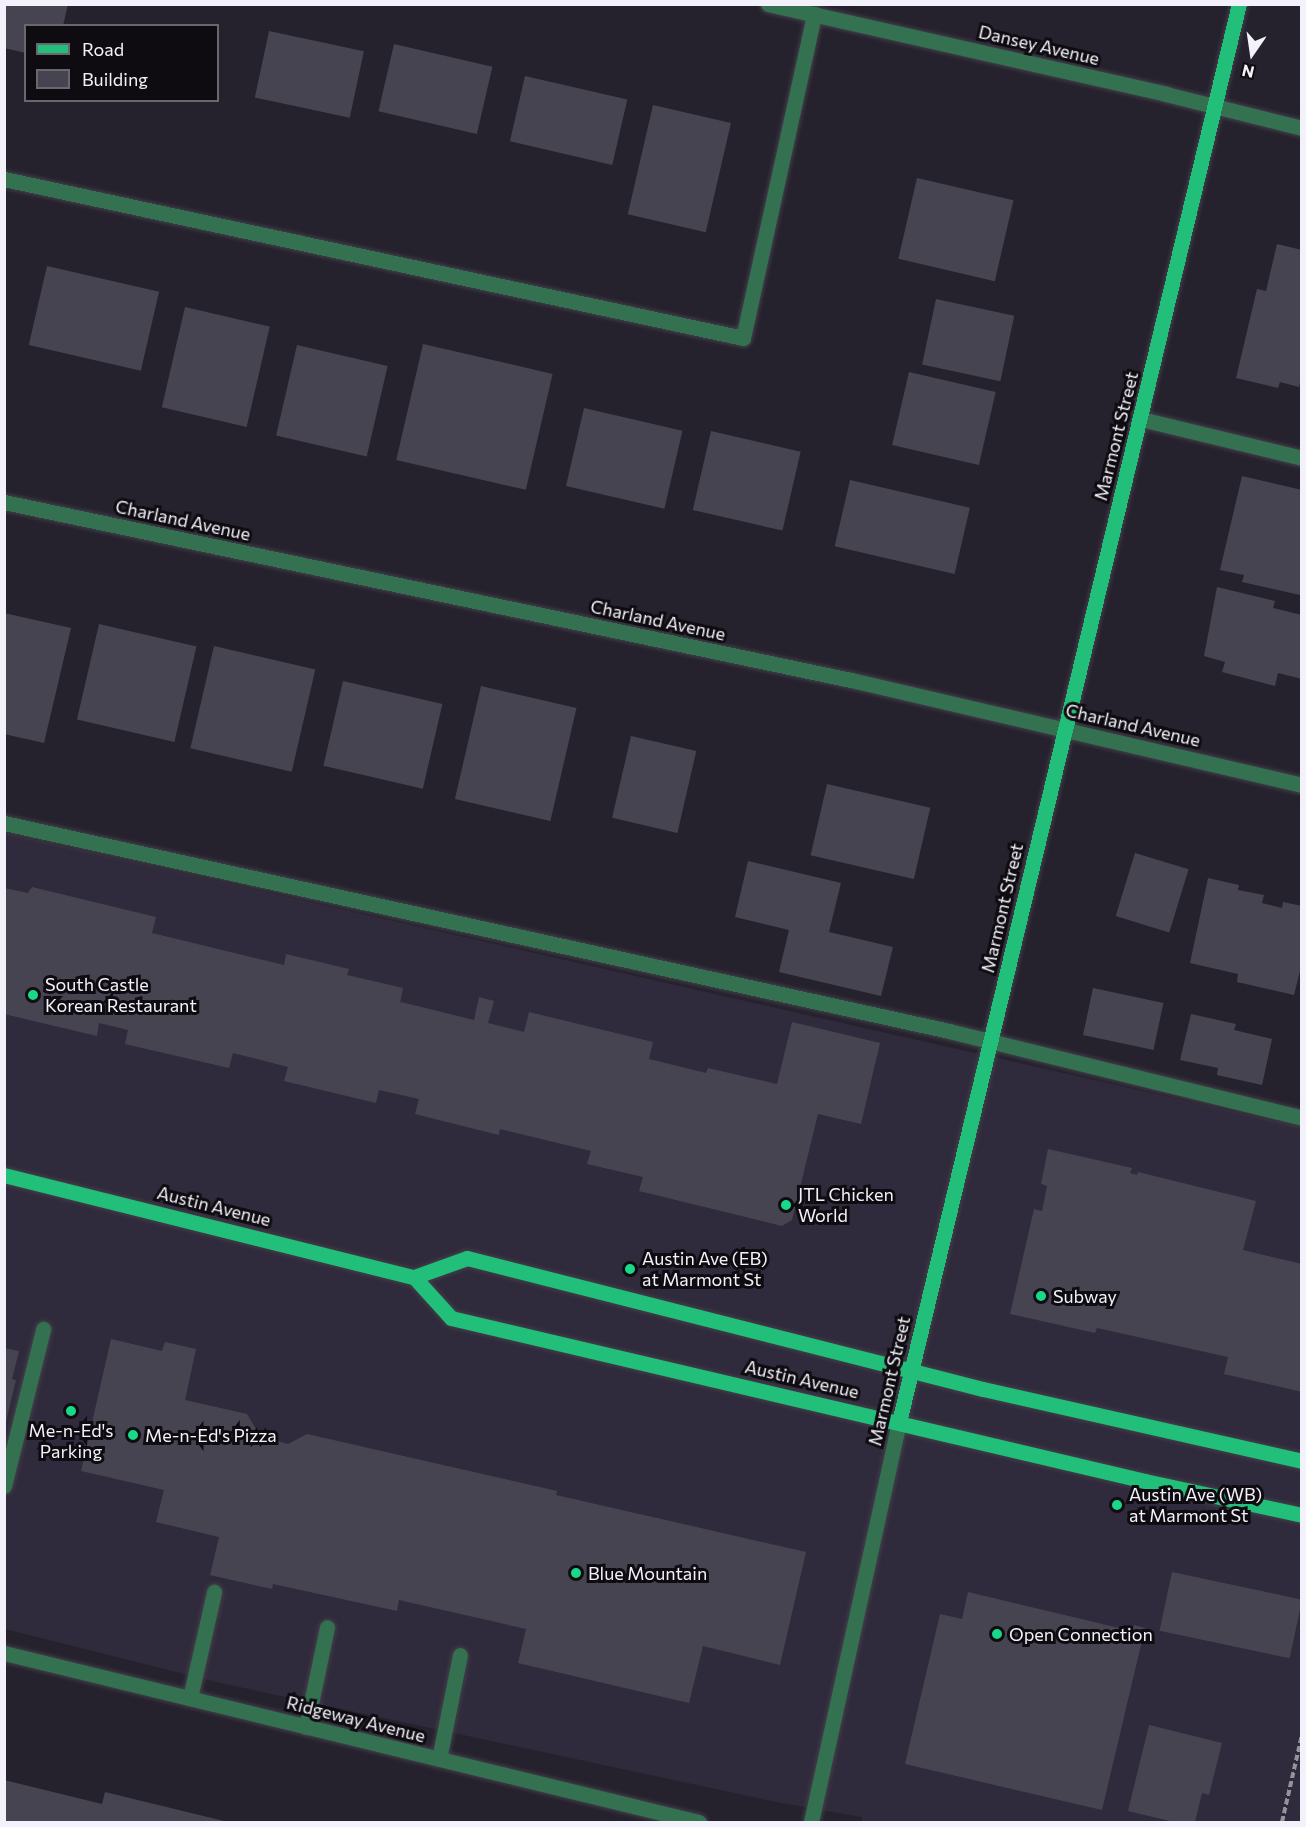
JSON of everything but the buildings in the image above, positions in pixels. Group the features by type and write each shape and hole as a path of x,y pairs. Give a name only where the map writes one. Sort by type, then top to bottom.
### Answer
{"main road":[{"name":"Marmont Street","path":"898,1422 1239,4"},
{"name":"Austin Avenue","path":"4,1174 414,1277 467,1258 910,1370 1158,1430 1302,1461"},
{"name":"Austin Avenue","path":"414,1277 451,1318 1145,1482 1302,1515"}],"street":[{"name":"Dansey Avenue","path":"768,4 1302,128"},
{"path":"4,179 743,338 814,14"},
{"path":"1141,419 1302,458"},
{"name":"Charland Avenue","path":"4,502 851,680 1302,785"},
{"path":"4,823 991,1040 1302,1118"},
{"path":"4,1486 43,1329"},
{"name":"Marmont Street","path":"811,1822 898,1422"},
{"path":"190,1698 214,1592"},
{"path":"306,1726 327,1627"},
{"name":"Ridgeway Avenue","path":"4,1653 699,1822"},
{"path":"439,1759 460,1655"}],"path":[{"path":"1282,1822 1302,1735"}],"shaded area":[{"path":"5,833 1301,1127 1301,1822 862,1822 862,1817 781,1803 216,1682 5,1629"}],"place":[{"name":"South Castle Korean Restaurant","path":"33,995"},
{"name":"JTL Chicken World","path":"786,1205"},
{"name":"Austin Ave (EB) at Marmont St","path":"630,1269"},
{"name":"Subway","path":"1041,1296"},
{"name":"Me-n-Ed's Parking","path":"71,1411"},
{"name":"Me-n-Ed's Pizza","path":"133,1435"},
{"name":"Austin Ave (WB) at Marmont St","path":"1117,1505"},
{"name":"Blue Mountain","path":"576,1573"},
{"name":"Open Connection","path":"997,1634"}]}
